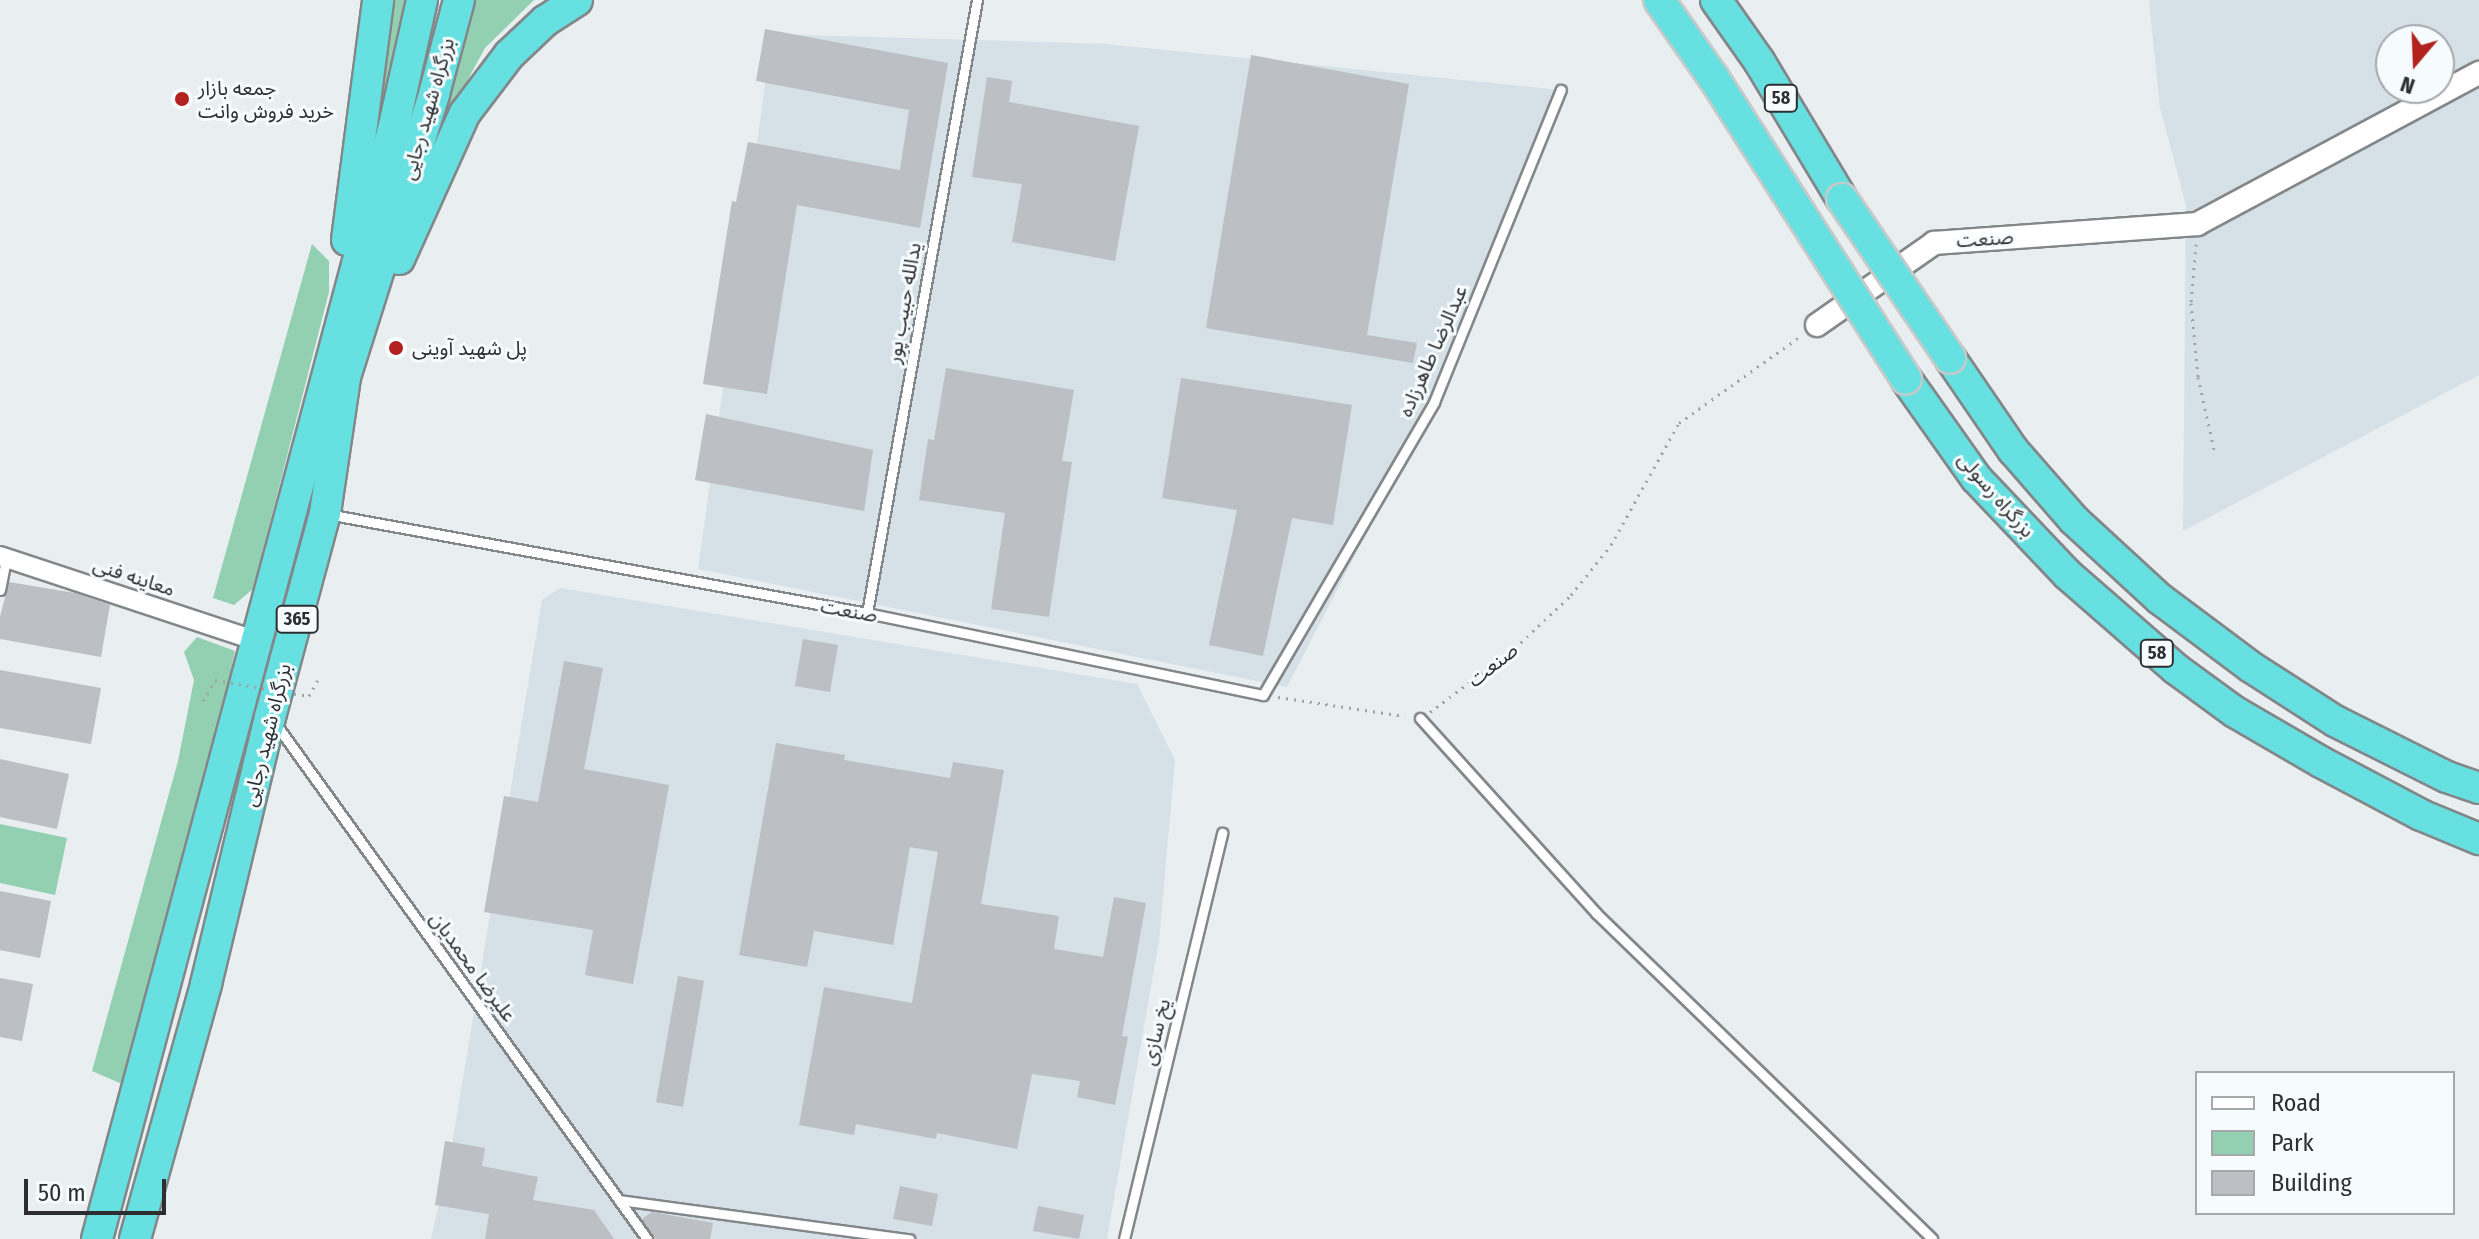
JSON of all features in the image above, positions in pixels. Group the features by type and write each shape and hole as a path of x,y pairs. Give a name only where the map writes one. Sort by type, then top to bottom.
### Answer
{"highway":[{"path":"338,366 378,0"},
{"name":"بزرگراه شهید رجایی","path":"135,1239 206,984 270,717 325,513 338,366 422,0"},
{"name":"بزرگراه شهید رجایی","path":"97,1239 254,640 338,366 434,94 459,0"},
{"path":"338,366 465,113 509,55 545,21 577,0"},
{"name":"بزرگراه رسولی","path":"1659,0 1713,77 1906,379 1976,478 2067,574 2176,669 2235,712 2421,815 2479,839"},
{"name":"58","path":"1716,0 1759,61 1842,199 2013,450 2074,520 2160,599 2251,667 2335,721 2447,777 2479,788"}],"street":[{"name":"صنعت","path":"1817,325 1934,243 2197,224 2479,73"},
{"name":"معاینه فنی","path":"3,557 254,640"}],"lane":[{"name":"یدالله حبیب پور","path":"867,613 977,0"},
{"name":"عبدالرضا طاهرزاده","path":"1263,695 1434,402 1561,90"},
{"name":"صنعت","path":"325,513 867,613 1263,695"},
{"path":"0,590 3,557"},
{"name":"علیرضا محمدیان","path":"270,717 647,1239"},
{"path":"1420,718 1596,913 1932,1239"},
{"name":"یخ سازی","path":"1124,1239 1222,833"},
{"path":"619,1200 909,1239"}],"path":[{"path":"2197,224 2191,303 2198,377 2214,449"},
{"name":"صنعت","path":"1420,718 1515,648 1571,595 1611,545 1679,423 1817,325"},
{"path":"203,701 215,680 309,696 319,678"},
{"path":"1263,695 1420,718"}],"shaded area":[{"path":"2149,0 2479,0 2479,375 2183,531 2186,205 2160,108"},
{"path":"772,34 1106,44 1561,90 1429,412 1287,687 698,569"},
{"path":"560,588 1137,684 1175,760 1159,941 1107,1239 431,1239 452,1145 542,600"}],"green space":[{"path":"389,0 406,0 364,188"},
{"path":"468,0 534,0 485,48 429,151"},
{"path":"312,244 329,261 329,292 253,589 234,605 213,598"},
{"path":"197,637 235,651 224,704 122,1084 92,1071 178,761 194,680 184,652"},
{"path":"0,824 67,838 55,895 0,883"}],"building":[{"path":"765,29 948,63 920,228 797,205 767,394 703,384 732,201 736,202 748,142 900,170 909,110 756,81"},
{"path":"1251,55 1409,84 1367,335 1417,343 1413,363 1206,328"},
{"path":"987,77 1012,81 1009,102 1139,126 1115,261 1012,242 1022,184 972,177"},
{"path":"946,368 1074,390 1062,461 1072,462 1049,617 991,609 1005,513 919,500 928,439 934,440"},
{"path":"1181,378 1352,405 1333,525 1292,518 1263,656 1209,645 1237,510 1162,498"},
{"path":"706,414 873,450 864,511 695,480"},
{"path":"9,582 75,593 110,605 101,657 0,639 0,617"},
{"path":"803,639 838,645 830,692 795,686"},
{"path":"564,661 603,668 584,769 669,785 633,984 585,975 593,930 484,912 504,796 538,802"},
{"path":"0,670 101,688 91,744 0,728"},
{"path":"776,743 845,755 844,760 950,778 953,762 1004,770 981,904 1059,916 1054,949 1103,957 1114,897 1146,903 1122,1036 1128,1037 1115,1105 1077,1097 1080,1081 1032,1074 1017,1149 937,1133 936,1139 856,1124 854,1135 799,1125 824,987 912,1003 938,852 910,847 893,945 814,931 807,967 739,955"},
{"path":"0,759 69,774 57,829 0,817"},
{"path":"0,891 51,901 40,958 0,950"},
{"path":"678,976 704,981 683,1107 656,1102"},
{"path":"0,978 33,984 22,1041 0,1037"},
{"path":"445,1141 485,1148 482,1166 538,1177 533,1200 594,1210 614,1239 485,1239 489,1214 435,1205"},
{"path":"900,1186 938,1194 932,1226 893,1219"},
{"path":"1038,1206 1084,1215 1079,1239 1033,1231"},
{"path":"652,1212 713,1223 710,1239 655,1239 642,1219"}],"place":[{"name":"جمعه بازار خرید فروش وانت","path":"182,99"},
{"name":"پل شهید آوینی","path":"396,348"}]}
